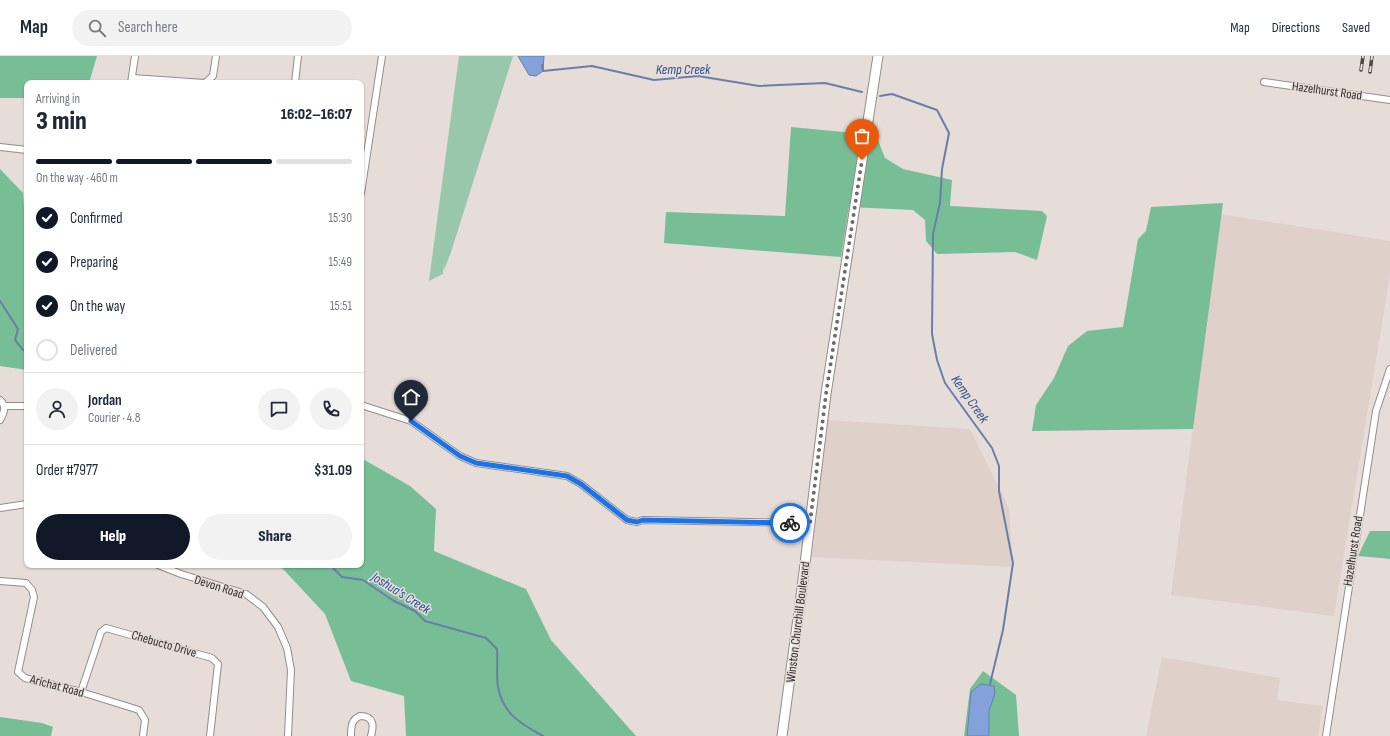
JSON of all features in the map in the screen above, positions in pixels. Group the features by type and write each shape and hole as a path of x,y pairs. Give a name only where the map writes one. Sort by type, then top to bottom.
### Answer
{"main road":[{"name":"Winston Churchill Boulevard","path":"782,736 826,394 878,56"}],"street":[{"path":"131,80 135,56"},
{"path":"208,80 213,76 216,56"},
{"path":"295,80 298,56"},
{"path":"364,173 382,56"},
{"name":"Hazelhurst Road","path":"1264,82 1390,100"},
{"path":"0,147 24,150"},
{"name":"Hazelhurst Road","path":"1326,736 1376,411 1390,369"},
{"path":"0,400 5,406"},
{"path":"5,406 24,406"},
{"path":"0,420 5,406"},
{"path":"364,406 411,421 460,456 476,463 567,476 581,484 627,520 637,522 650,520 810,523"},
{"path":"0,508 24,504"},
{"name":"Devon Road","path":"166,568 246,594 263,607 278,627 287,648 291,670 288,736"},
{"name":"Arichat Road","path":"0,581 26,583 32,590 34,597 18,672 25,678 80,692 139,710 145,720 143,736"},
{"name":"Chebucto Drive","path":"80,692 101,632 106,628 212,658 218,664 210,736"},
{"path":"351,736 351,724 360,716 370,718 373,722 374,726 371,736"}],"shaded area":[{"path":"1221,214 1390,241 1390,275 1334,616 1171,595"},
{"path":"828,420 970,429 1009,508 1013,567 812,557"},
{"path":"1162,657 1280,678 1277,700 1323,706 1318,736 1146,736"}],"green space":[{"path":"0,56 97,56 90,80 24,80 24,98 0,98"},
{"path":"459,56 513,56 444,270 444,262 443,274 429,281"},
{"path":"791,127 876,135 885,158 903,169 952,180 950,206 1042,211 1047,216 1037,260 1015,252 937,254 926,241 925,220 913,210 849,207 841,257 664,243 666,212 785,216"},
{"path":"0,169 23,193 24,370 0,366"},
{"path":"1223,203 1193,429 1032,431 1036,405 1054,378 1068,346 1087,331 1123,327 1138,239 1146,231 1151,207"},
{"path":"364,460 410,486 436,509 434,551 526,589 551,640 636,736 406,736 404,696 351,681 325,614 283,569 280,568 364,568"},
{"path":"1370,531 1390,531 1390,559 1358,556"},
{"path":"983,671 1016,695 1019,736 964,736 970,689"},
{"path":"0,717 42,723 53,727 51,736 0,736"}],"water":[{"path":"518,56 544,56 543,71 536,76 529,75"},
{"path":"981,684 994,686 995,693 989,711 989,736 967,736 971,692"}],"waterway":[{"name":"Kemp Creek","path":"542,65 543,71 592,66 654,80 698,76 759,86 825,83 862,92"},
{"name":"Kemp Creek","path":"880,96 892,94 937,110 949,133 942,169 940,203 933,234 932,334 937,360 945,383 992,448 999,466 999,491 1013,563 1003,630 990,684"},
{"name":"Joshua's Creek","path":"0,301 18,329 15,340 24,350"},
{"name":"Joshua's Creek","path":"333,568 342,577 363,580 394,601 415,611 425,621 486,638 497,649 497,683 500,696 504,704 520,722 543,736"}],"railway":[{"path":"1361,70 1363,56"},
{"path":"1370,72 1372,56"}],"way so far":[{"path":"790,523 810,523 826,394 862,160"}],"route":[{"path":"411,421 460,456 476,463 567,476 581,484 627,520 637,522 643,520 704,520 790,523"}]}
